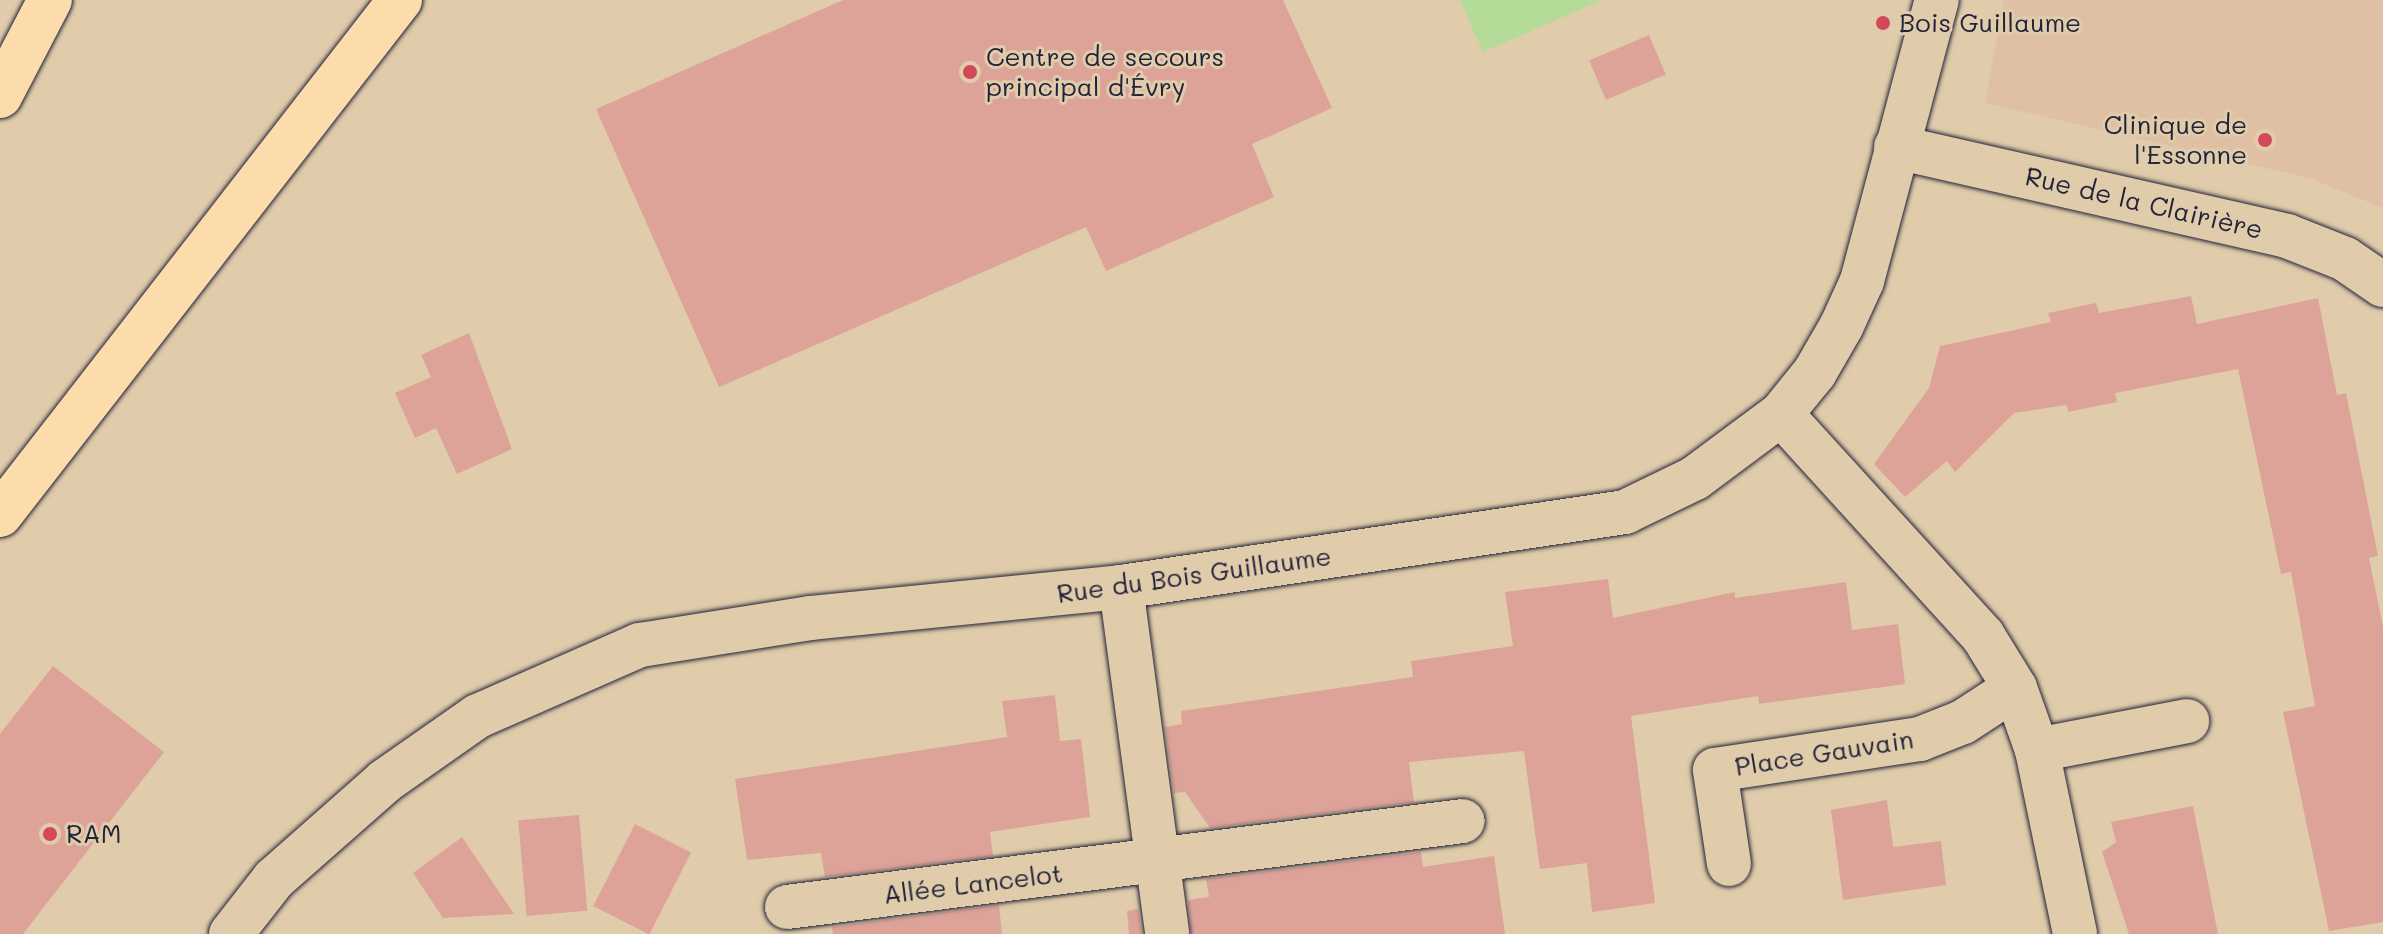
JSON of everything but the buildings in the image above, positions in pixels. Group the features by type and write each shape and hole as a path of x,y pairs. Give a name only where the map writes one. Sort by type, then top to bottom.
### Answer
{"main road":[{"path":"0,96 50,0"},
{"path":"0,515 400,0"}],"street":[{"name":"Rue du Bois Guillaume","path":"231,934 274,879 385,781 478,716 640,645 811,618 1121,587 1625,512 1695,478 1781,414 1815,372 1862,281 1937,0"},
{"name":"Rue de la Clairière","path":"1896,147 2287,236 2345,259 2383,285"},
{"path":"1781,414 1983,636 2015,688 2037,750 2075,934"},
{"path":"1121,587 1167,934"},
{"name":"Place Gauvain","path":"1729,864 1715,770 1920,739 1963,722 2015,688"},
{"path":"2037,750 2187,721"},
{"name":"Allée Lancelot","path":"787,907 1463,821"}],"shaded area":[{"name":"Clinique de l'Essonne","path":"2004,0 2383,0 2383,208 2309,178 1985,103"}],"green space":[{"path":"1460,0 1602,0 1483,52"}],"place":[{"name":"Bois Guillaume","path":"1883,23"},
{"name":"Centre de secours principal d'Évry","path":"970,72"},
{"name":"Clinique de l'Essonne","path":"2265,140"},
{"name":"RAM","path":"50,834"}]}
